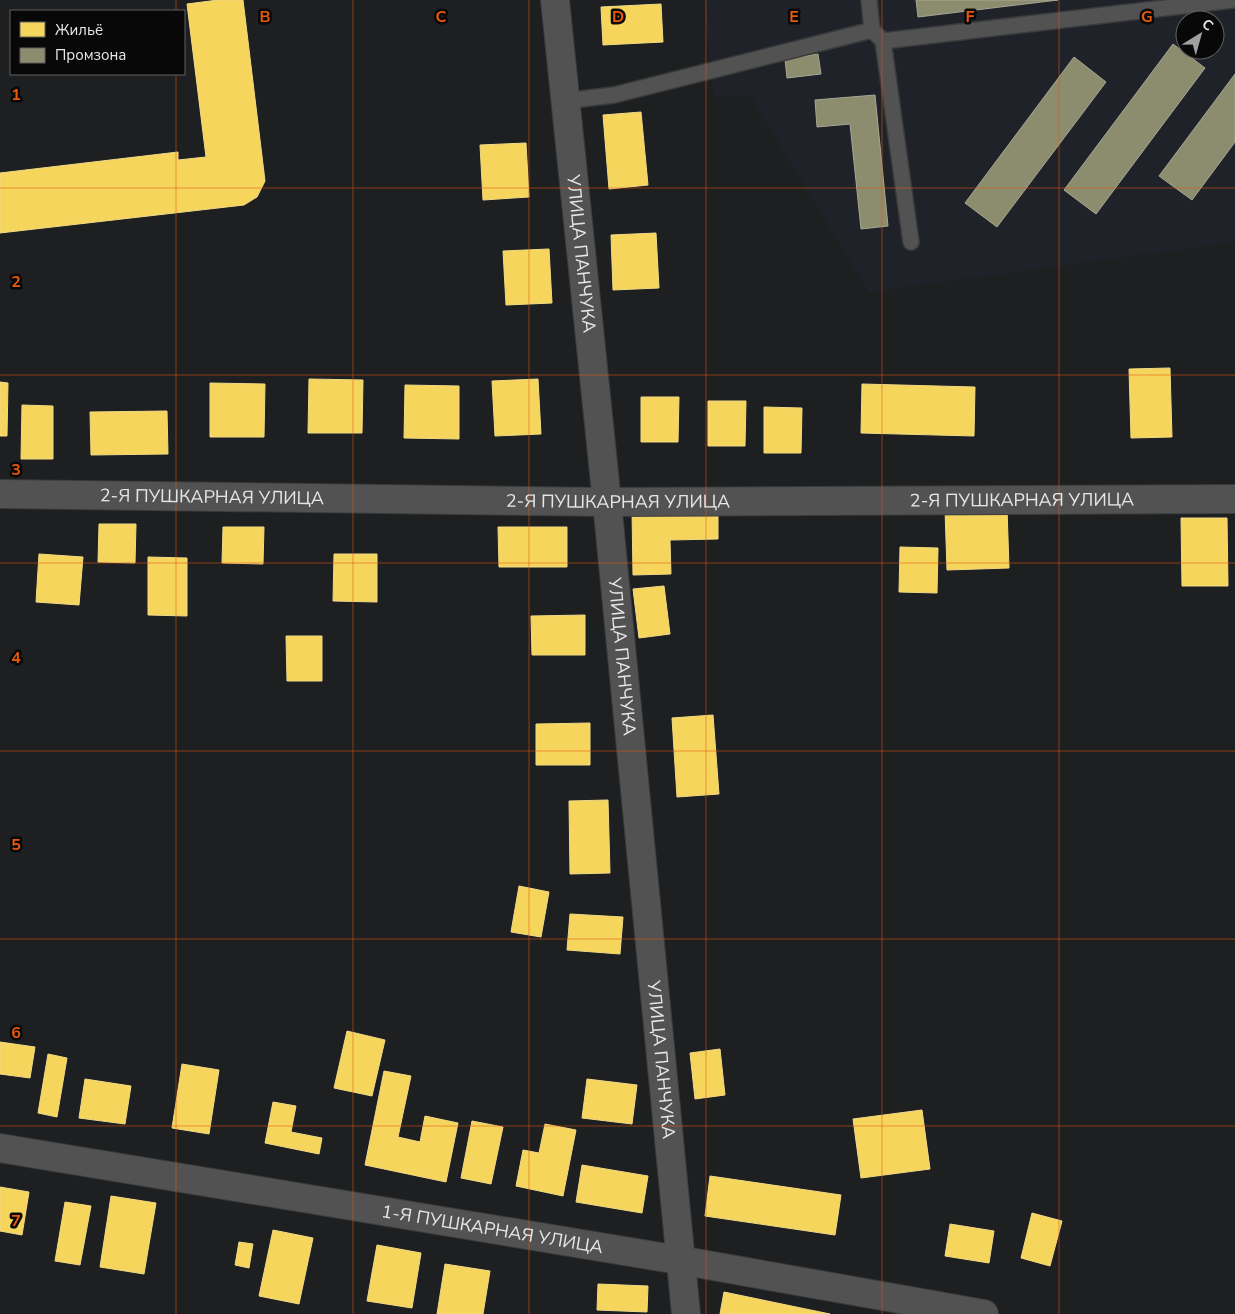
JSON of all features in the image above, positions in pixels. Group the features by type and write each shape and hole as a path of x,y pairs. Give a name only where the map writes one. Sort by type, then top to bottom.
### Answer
{"street":[{"name":"УЛИЦА ПАНЧУКА","path":"555,0 607,502 686,1314"},
{"name":"2-Я ПУШКАРНАЯ УЛИЦА","path":"0,494 607,502 1235,499"},
{"name":"1-Я ПУШКАРНАЯ УЛИЦА","path":"0,1148 680,1260 984,1314"}],"lane":[{"path":"869,0 878,35 911,242"},
{"path":"565,101 614,95 878,35 1234,1"}],"shaded area":[{"path":"703,0 1235,0 1235,242 869,292 750,95 714,97"}],"building: Жильё":[{"path":"218,0 243,0 265,181 257,197 244,205 0,233 0,173 178,152 178,160 206,157 187,4"},
{"path":"661,4 663,42 603,45 601,7"},
{"path":"641,112 648,185 609,189 603,115"},
{"path":"526,143 529,197 483,200 480,145"},
{"path":"656,233 659,288 613,290 611,235"},
{"path":"549,249 552,303 506,305 503,251"},
{"path":"1170,368 1172,437 1131,438 1129,369"},
{"path":"309,379 363,380 362,433 308,433"},
{"path":"538,379 541,434 495,436 492,381"},
{"path":"0,382 8,383 7,436 0,436"},
{"path":"210,383 265,384 264,437 210,437"},
{"path":"862,384 975,387 974,436 861,433"},
{"path":"405,385 459,386 459,439 404,438"},
{"path":"641,397 679,397 678,442 641,442"},
{"path":"708,401 746,401 745,446 708,446"},
{"path":"22,405 53,406 53,459 21,459"},
{"path":"764,407 802,408 801,453 764,453"},
{"path":"167,411 168,454 91,455 90,412"},
{"path":"1007,508 1009,568 947,570 945,510"},
{"path":"718,510 718,539 670,540 671,574 633,575 632,511"},
{"path":"1181,518 1227,518 1228,586 1182,586"},
{"path":"99,524 136,524 135,563 98,562"},
{"path":"223,527 264,527 263,564 222,563"},
{"path":"498,527 567,527 567,567 499,567"},
{"path":"900,547 938,548 937,593 899,592"},
{"path":"39,554 83,557 79,605 36,602"},
{"path":"334,554 377,554 377,602 333,601"},
{"path":"148,557 187,558 187,616 148,615"},
{"path":"664,586 670,634 639,638 633,589"},
{"path":"585,615 585,655 532,655 531,616"},
{"path":"286,636 322,636 322,681 287,681"},
{"path":"713,715 719,794 677,797 672,718"},
{"path":"590,723 590,765 536,765 536,724"},
{"path":"608,800 610,873 570,874 569,801"},
{"path":"519,886 549,892 541,937 511,932"},
{"path":"570,914 623,917 620,954 567,950"},
{"path":"347,1031 385,1040 372,1096 334,1088"},
{"path":"0,1042 35,1047 30,1078 0,1074"},
{"path":"720,1049 725,1095 695,1099 690,1053"},
{"path":"48,1054 67,1058 57,1117 38,1113"},
{"path":"182,1064 219,1070 209,1134 172,1128"},
{"path":"384,1071 411,1076 398,1137 420,1142 425,1116 458,1123 446,1182 365,1165"},
{"path":"85,1079 131,1086 125,1124 79,1118"},
{"path":"587,1079 637,1085 632,1124 582,1118"},
{"path":"273,1102 296,1106 291,1132 322,1138 319,1154 265,1143"},
{"path":"922,1110 930,1169 861,1178 853,1119"},
{"path":"472,1121 503,1127 491,1184 461,1178"},
{"path":"545,1124 576,1130 563,1196 516,1186 523,1150 539,1153"},
{"path":"582,1165 648,1176 642,1213 576,1202"},
{"path":"710,1176 841,1195 835,1235 705,1216"},
{"path":"0,1187 29,1192 22,1235 0,1231"},
{"path":"111,1196 156,1203 144,1274 100,1267"},
{"path":"65,1202 91,1206 80,1265 55,1261"},
{"path":"1032,1213 1062,1221 1050,1266 1021,1258"},
{"path":"950,1224 994,1231 989,1263 945,1256"},
{"path":"273,1230 313,1238 299,1304 259,1296"},
{"path":"239,1242 253,1244 249,1268 235,1265"},
{"path":"377,1245 421,1253 412,1308 367,1301"},
{"path":"445,1264 490,1271 483,1314 437,1314"},
{"path":"598,1284 648,1286 647,1312 597,1310"},
{"path":"724,1292 830,1314 720,1314"}],"building: Промзона":[{"path":"916,0 1058,0 918,17"},
{"path":"1173,44 1175,46 1175,60 1194,60 1205,68 1096,214 1064,190"},
{"path":"818,54 821,74 787,78 785,59"},
{"path":"1074,57 1106,82 997,227 965,203"},
{"path":"1235,74 1235,142 1192,200 1159,176"},
{"path":"875,95 888,226 861,229 850,124 817,127 815,100"}]}
